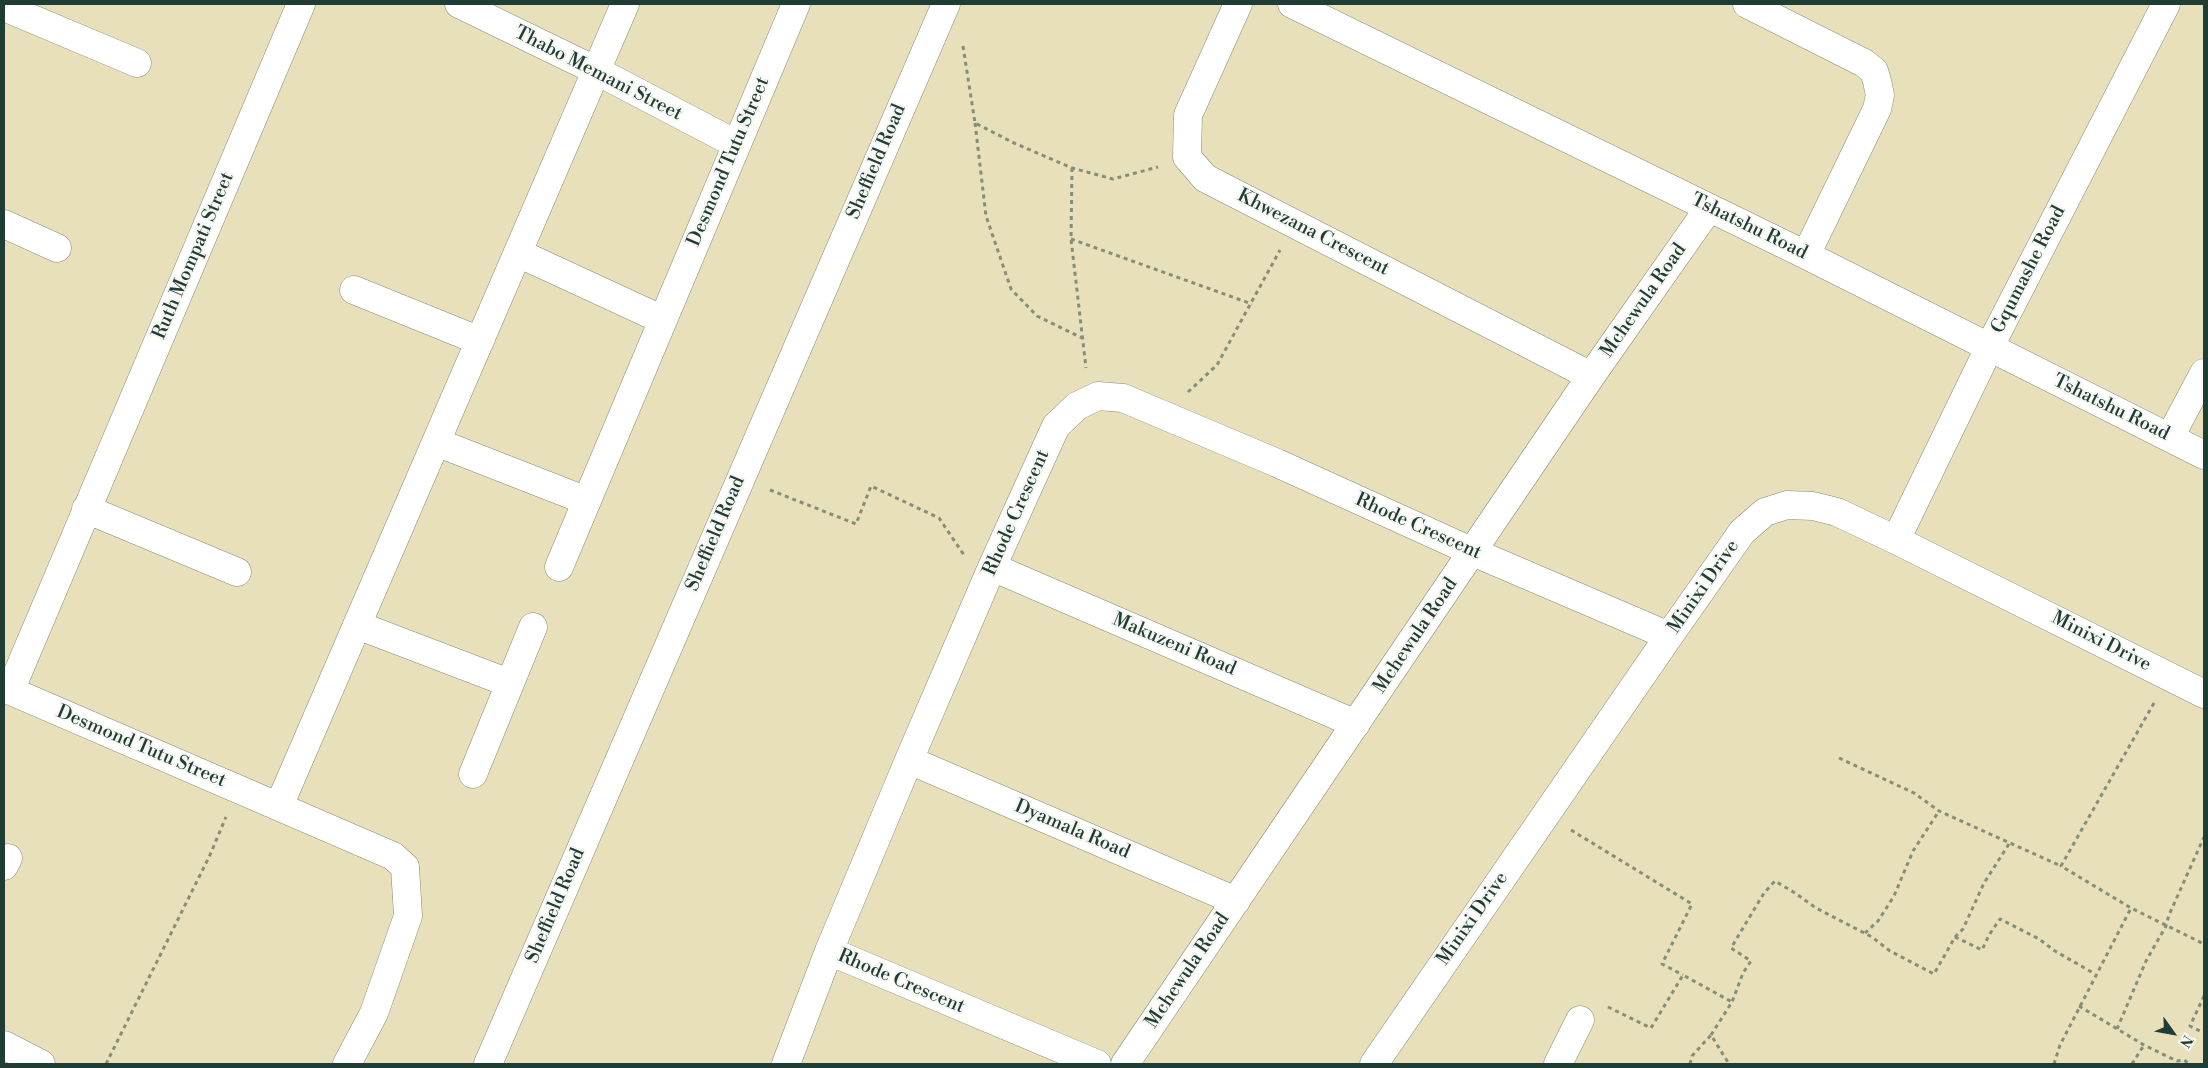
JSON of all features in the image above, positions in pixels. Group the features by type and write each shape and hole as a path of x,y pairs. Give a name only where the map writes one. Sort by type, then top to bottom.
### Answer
{"street":[{"name":"Ruth Mompati Street","path":"7,689 86,509 301,4"},
{"name":"Thabo Memani Street","path":"459,4 597,71 736,144"},
{"path":"279,806 625,4"},
{"name":"Desmond Tutu Street","path":"559,567 796,4"},
{"path":"1187,158 1188,115 1238,4"},
{"name":"Tshatshu Road","path":"1292,4 1806,255 2204,455"},
{"path":"1747,4 1864,64 1874,71 1878,81 1880,94 1878,109 1806,255"},
{"name":"Gqumashe Road","path":"1896,540 1989,348 2166,4"},
{"name":"Sheffield Road","path":"488,1064 741,478 941,5"},
{"path":"4,7 137,63"},
{"name":"Khwezana Crescent","path":"1187,158 1205,178 1591,376"},
{"name":"Mchewula Road","path":"1125,1064 1474,552 1591,376 1709,208"},
{"path":"4,224 57,248"},
{"path":"518,253 663,320"},
{"path":"354,290 480,341"},
{"path":"2170,437 2204,373"},
{"name":"Rhode Crescent","path":"1097,1064 829,951 992,567 1056,426 1077,406 1098,396 1123,398 1277,463 1474,552 1669,636"},
{"path":"436,442 587,501"},
{"name":"Minixi Drive","path":"1374,1064 1742,532 1765,512 1787,505 1813,506 1837,512 2204,694"},
{"path":"86,509 237,572"},
{"name":"Makuzeni Road","path":"992,567 1356,724"},
{"path":"357,625 509,683"},
{"path":"472,774 533,627"},
{"name":"Desmond Tutu Street","path":"7,689 393,856 405,867 408,916 374,1013 347,1064"},
{"name":"Dyamala Road","path":"909,760 1236,901"},
{"path":"786,1064 829,951"},
{"path":"1558,1064 1580,1020"},
{"path":"4,1045 41,1064"}],"path":[{"path":"941,5 961,34 975,123 986,216 1011,289 1036,316 1082,338"},
{"path":"975,123 1014,144 1072,168 1112,179 1151,170 1187,158"},
{"path":"1072,168 1070,239 1086,366 1098,396"},
{"path":"1168,417 1187,393 1217,365 1276,258 1291,221"},
{"path":"1070,239 1252,304"},
{"path":"741,478 856,524 871,486 939,518 962,554 992,567"},
{"path":"2061,866 2170,676"},
{"path":"1839,758 1914,793 1939,811 2061,866 2130,908 2204,944"},
{"path":"106,1064 210,855 238,788"},
{"path":"1865,933 1878,922 1894,896 1898,882 1913,852 1939,811"},
{"path":"1545,815 1692,904 1662,964 1732,1002"},
{"path":"2118,1029 2146,961 2166,926 2168,915 2204,837"},
{"path":"1690,1064 1692,1056 1711,1036 1732,1002 1743,973 1751,961 1731,948 1764,893 1775,881 1816,908 1865,933 1890,951 1934,974 1955,937 1963,929 1984,882 2009,844"},
{"path":"2054,1064 2060,1045 2079,1006 2130,908"},
{"path":"1955,937 1982,950 2000,919 2039,939 2055,951 2095,974"},
{"path":"1580,1020 1595,1001 1651,1028 1683,975"},
{"path":"2204,996 2190,1026 2204,1033"},
{"path":"2079,1006 2144,1045 2177,1061 2184,1060 2189,1064"},
{"path":"1711,1036 1729,1064"},
{"path":"2132,1064 2144,1045"}]}
